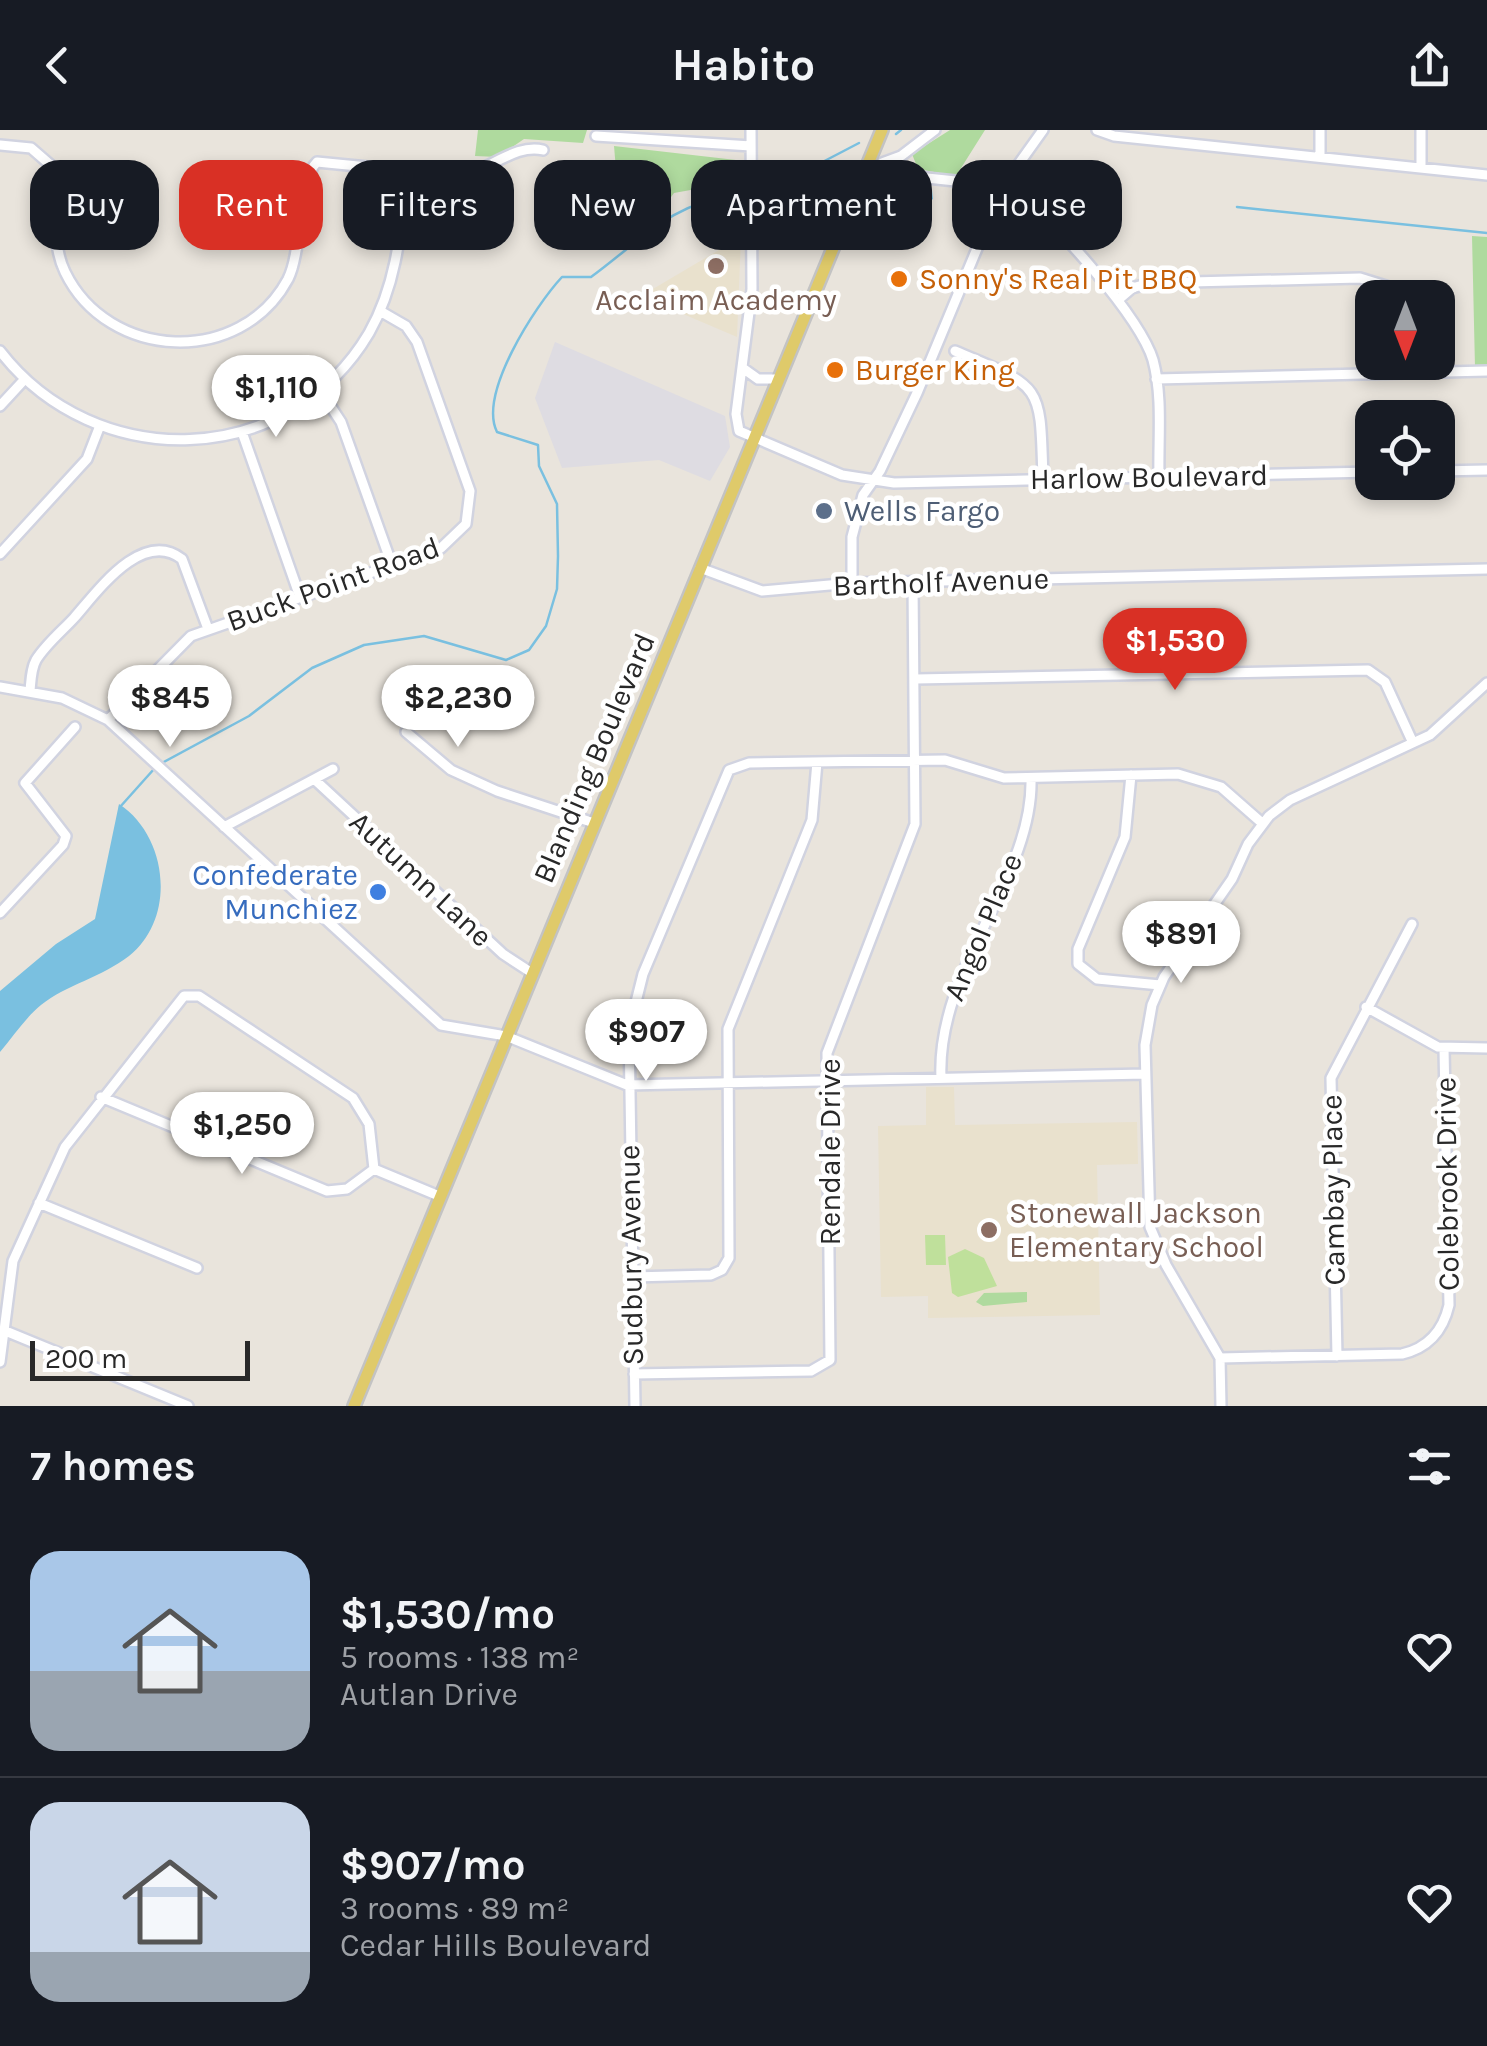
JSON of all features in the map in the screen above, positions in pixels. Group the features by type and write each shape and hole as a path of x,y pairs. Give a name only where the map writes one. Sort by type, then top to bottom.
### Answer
{"main road":[{"name":"Blanding Boulevard","path":"354,1406 882,130"}],"street":[{"path":"751,130 752,289 736,422 739,431 754,438"},
{"path":"892,160 919,146 935,130"},
{"path":"1022,160 1044,130"},
{"path":"1097,130 1114,136 1487,174"},
{"path":"1320,130 1320,157"},
{"path":"1421,130 1421,168"},
{"path":"596,136 751,146"},
{"path":"0,144 31,148 54,168 53,220 59,257 71,283 89,306 121,329 170,344 206,341 238,329 281,290 297,258 308,174 316,162 343,164"},
{"path":"502,160 530,146 543,150"},
{"path":"0,351 24,380 56,405 99,428 162,441 200,441 242,432 280,418 320,390 358,350 380,311 399,250"},
{"path":"852,582 854,526 863,494 916,393 976,250"},
{"path":"1072,250 1118,300 1145,340 1156,379 1159,478"},
{"path":"1118,300 1132,288 1150,283 1366,280"},
{"name":"Buck Point Road","path":"108,720 180,644 208,629 451,542 466,524 471,502 417,342 399,320 380,311"},
{"path":"954,350 1021,379 1034,392 1041,413 1043,480"},
{"path":"744,369 758,380 779,380"},
{"path":"1455,369 1487,371"},
{"path":"1156,379 1355,371"},
{"path":"0,406 24,380"},
{"path":"320,390 342,422 392,564"},
{"path":"0,554 87,458 99,428"},
{"path":"242,432 300,596"},
{"name":"Harlow Boulevard","path":"754,438 842,475 872,481 1355,472"},
{"path":"1455,471 1487,470"},
{"path":"30,690 32,671 41,653 116,571 140,556 165,551 182,559 208,629"},
{"name":"Bartholf Avenue","path":"700,568 762,591 852,582 1487,569"},
{"name":"Rendale Drive","path":"634,1374 812,1370 830,1360 828,1044 910,846 918,760 914,582"},
{"path":"916,679 1368,670 1385,682 1413,743"},
{"path":"1222,1406 1220,1358 1166,1266 1150,1227 1145,1074 1147,1026 1160,984 1232,880 1262,823 1290,800 1441,727 1487,683"},
{"path":"0,686 74,702 108,720 441,1025 506,1036 627,1085 1145,1074"},
{"path":"0,913 63,846 66,836 54,814 25,783 75,727"},
{"path":"406,732 451,770 497,791 594,823"},
{"path":"632,1277 710,1275 726,1265 725,1083 732,1012 812,820 817,762 957,761 995,776 1031,778 1178,774 1209,781 1262,823"},
{"name":"Sudbury Avenue","path":"635,1406 627,1085 629,1030 643,974 726,775 734,766 817,762"},
{"path":"224,827 333,769"},
{"path":"1132,775 1129,822 1078,949 1078,964 1088,976 1160,984"},
{"name":"Angol Place","path":"941,1078 947,1012 1027,821 1031,778"},
{"name":"Autumn Lane","path":"314,780 502,954 532,972"},
{"name":"Cambay Place","path":"1337,1356 1331,1078 1412,924"},
{"path":"0,1362 13,1261 72,1134 179,998 190,994 353,1098 369,1124 374,1169"},
{"path":"1366,1007 1444,1048 1487,1048"},
{"name":"Colebrook Drive","path":"1220,1358 1413,1351 1435,1336 1446,1318 1444,1048"},
{"path":"102,1097 327,1191 347,1188 374,1169"},
{"path":"374,1169 439,1196"},
{"path":"39,1203 197,1268"},
{"path":"3,1330 188,1406"}],"shaded area":[{"name":"Acclaim Academy","path":"719,250 740,250 737,337 641,296"},
{"path":"555,342 725,416 730,447 710,481 659,460 562,468 535,398"},
{"name":"Stonewall Jackson Elementary School","path":"926,1087 954,1087 955,1125 1137,1122 1138,1164 1097,1165 1100,1315 928,1318 928,1296 881,1297 878,1126 926,1125"}],"green space":[{"path":"478,130 587,130 583,143 524,139 498,157 475,156"},
{"path":"950,130 985,130 966,160 952,160 952,175 932,172 932,160 914,160 912,154"},
{"path":"614,146 736,160 691,160 691,190 671,197 671,160 615,160"},
{"path":"1472,236 1487,237 1487,367 1475,367"},
{"path":"925,1235 945,1235 946,1265 926,1265"},
{"path":"965,1249 984,1258 997,1286 958,1297 952,1293 948,1257"},
{"path":"1027,1292 1027,1302 983,1306 976,1302 984,1293"}],"water":[{"path":"119,804 148,836 156,856 160,900 155,921 129,956 41,1005 0,1052 0,991 56,944 95,919"}],"waterway":[{"path":"896,134 901,130"},
{"path":"826,160 859,143"},
{"path":"160,764 249,716 312,668 364,645 424,636 506,660 529,650 546,626 557,589 557,504 539,466 538,445 497,432 493,416 502,374 525,329 562,277 591,277 642,236 691,207"},
{"path":"1237,207 1487,233"},
{"path":"120,807 154,769"}],"place":[{"name":"Acclaim Academy","path":"716,266"},
{"name":"Sonny's Real Pit BBQ","path":"899,279"},
{"name":"Burger King","path":"835,370"},
{"name":"Wells Fargo","path":"824,511"},
{"name":"Confederate Munchiez","path":"378,892"},
{"name":"Stonewall Jackson Elementary School","path":"989,1230"}]}
